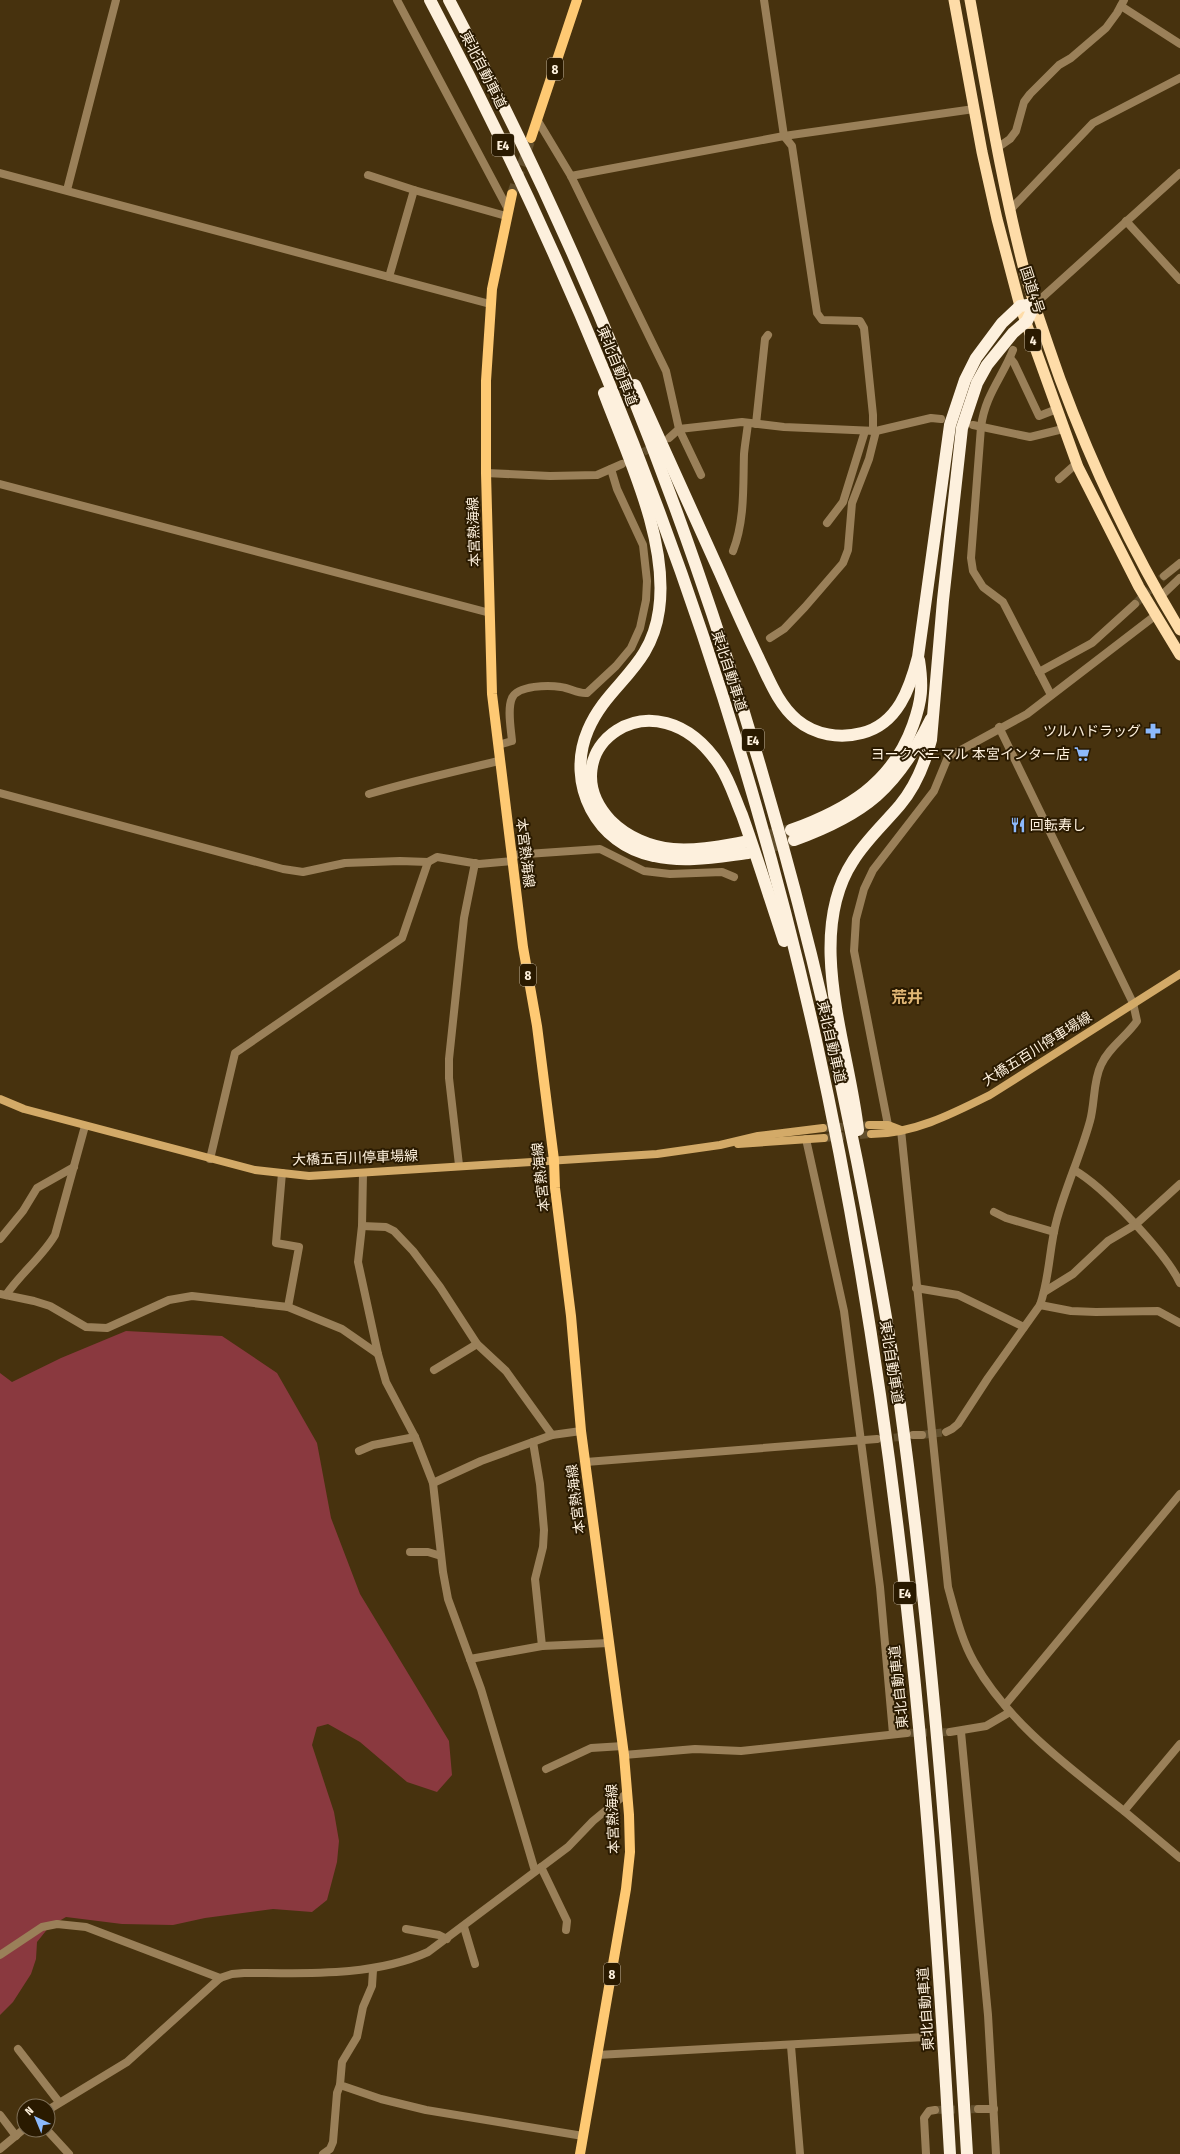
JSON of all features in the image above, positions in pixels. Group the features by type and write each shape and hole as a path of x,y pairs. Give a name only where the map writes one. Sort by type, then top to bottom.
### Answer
{"highway":[{"name":"東北自動車道","path":"430,0 481,99 571,293 622,416 694,610 729,718 769,855 815,1037 864,1288 882,1403 903,1568 932,1875 950,2154"},
{"name":"東北自動車道","path":"448,0 502,104 585,286 639,416 712,612 762,770 810,944 836,1059 867,1211 899,1402 920,1570 948,1871 967,2154"},
{"name":"国道4号","path":"954,0 996,219 1020,306 1057,409 1063,430 1091,495 1156,615 1180,655"},
{"name":"国道4号","path":"970,0 1010,210 1035,304 1064,389 1104,490 1126,536 1180,630"},
{"path":"585,286 626,364 746,633 770,682 788,711 809,728 822,733 837,736 852,736 879,726 898,708 912,680 918,657 950,425 964,380 976,358 1002,323 1020,306 1035,304"},
{"path":"571,293 598,377 649,518 657,548 662,585 657,625 647,651 632,672 600,709 588,730 580,764 580,775 585,799 591,811 605,830 623,845 637,852 653,856 686,860 746,847 673,849 645,843 623,831 607,817 596,798 593,788 592,765 602,744 619,728 641,720 660,721 680,728 691,735 720,766 733,792 749,835 815,1037"},
{"path":"867,1211 855,1104 835,999 830,961 832,913 841,884 853,861 867,841 901,804 912,787 927,755 932,740 943,600 962,428 977,383 987,365 1013,333 1026,321 1035,304"},
{"path":"918,657 923,683 917,713 904,746 896,761 885,774 860,796 792,835 813,833 850,815 880,793 904,767 934,713"}],"main road":[{"name":"8","path":"531,138 538,122 577,0"},
{"name":"本宮熱海線","path":"512,194 494,273 490,304 486,381 486,473 492,694 523,947 537,1026 554,1160 571,1316 581,1431 623,1750 627,1793 629,1866 615,1959 580,2154"},
{"name":"大橋五百川停車場線","path":"871,1134 886,1134 933,1122 990,1095 1180,974"},
{"name":"大橋五百川停車場線","path":"0,1099 24,1109 210,1159 255,1170 309,1176 459,1165 657,1154 720,1145 824,1138"},
{"path":"869,1125 888,1125 901,1130"},
{"name":"大橋五百川停車場線","path":"720,1145 758,1136 823,1128"}],"street":[{"path":"66,190 116,0"},
{"path":"397,0 507,213"},
{"path":"764,0 784,136 792,146 817,313 822,320 860,321 864,328 874,415 869,459 852,503 848,550 843,562 805,608 784,630 770,638"},
{"path":"997,148 1010,140 1016,131 1024,102 1030,94 1059,65 1071,58 1106,28 1122,3 1180,44"},
{"path":"1010,210 1093,123 1180,78"},
{"path":"571,176 784,136 974,109"},
{"path":"538,122 571,176 666,371 679,429 701,475"},
{"path":"0,173 490,304"},
{"path":"1035,304 1180,173"},
{"path":"368,175 414,190 507,213"},
{"path":"389,277 414,190"},
{"path":"1126,221 1180,280"},
{"path":"756,424 765,339 768,335"},
{"path":"1013,350 1010,358 994,384 982,418 977,426 972,558 973,570 983,587 1003,602 1051,695"},
{"path":"1010,358 1014,363 1039,416 1057,409"},
{"path":"669,438 679,429 748,423 872,431 931,418 941,419"},
{"path":"733,552 738,538 741,518 748,423"},
{"path":"977,426 1030,437 1063,430"},
{"path":"827,522 843,502 872,431"},
{"path":"1059,479 1077,463"},
{"path":"486,473 550,476 597,475 622,464"},
{"path":"498,745 512,741 510,705 511,699 517,692 538,686 561,687 588,693 621,661 635,640 643,617 646,600 647,581 643,545 617,489 611,469"},
{"path":"0,484 490,613"},
{"path":"1164,576 1180,563"},
{"path":"1160,597 1180,578"},
{"path":"1039,672 1092,643 1135,604"},
{"path":"888,1125 854,950 856,919 864,890 873,870 934,791 948,757 999,727 1027,714 1156,615"},
{"path":"946,1432 952,1430 958,1424 988,1378 1040,1305 1044,1292 1054,1232 1095,1103 1097,1073 1106,1054 1129,1033 1137,1021 1133,1003 999,727"},
{"path":"369,794 425,778 448,775 500,761"},
{"path":"0,793 283,869 303,872 344,863 400,861 428,862 437,858 476,863 600,849 644,871 670,874 722,872 734,877"},
{"path":"210,1159 235,1053 402,938 428,862"},
{"path":"459,1165 449,1078 449,1059 464,918 476,863"},
{"path":"85,1126 55,1235 50,1244 3,1295 50,1306 77,1323 97,1329 107,1328 169,1300 180,1297 192,1296 288,1307 342,1329 378,1354"},
{"path":"901,1130 916,1288 948,1587 958,1623 974,1662 1007,1708 1044,1746 1180,1858"},
{"path":"806,1139 844,1311 880,1587 893,1734"},
{"path":"0,1240 23,1211 37,1188 74,1167"},
{"path":"1074,1170 1088,1178 1135,1225 1175,1273 1180,1283"},
{"path":"282,1173 276,1243 300,1247 288,1307"},
{"path":"363,1173 362,1226 358,1262 378,1354 386,1382 415,1437 433,1483 441,1556 448,1599 481,1689 538,1869 567,1922 566,1930"},
{"path":"1044,1292 1073,1274 1108,1241 1135,1225 1180,1184"},
{"path":"994,1212 1006,1218 1054,1232"},
{"path":"362,1226 390,1229 414,1251 440,1287 477,1344 506,1370 552,1435"},
{"path":"916,1288 958,1295 1024,1327"},
{"path":"1040,1305 1071,1311 1158,1311 1180,1322"},
{"path":"434,1370 477,1344"},
{"path":"433,1483 481,1461 552,1435 581,1431"},
{"path":"913,1436 922,1435"},
{"path":"359,1451 373,1445 415,1437"},
{"path":"586,1462 877,1439"},
{"path":"533,1442 540,1484 544,1530 543,1547 535,1583 542,1646"},
{"path":"950,1732 961,1732 986,1726 1007,1708 1180,1494"},
{"path":"410,1552 428,1552 441,1556"},
{"path":"470,1659 542,1646 609,1643"},
{"path":"961,1732 988,2015 996,2154"},
{"path":"546,1769 591,1748 623,1750 695,1749 741,1751 908,1733"},
{"path":"1124,1811 1180,1744"},
{"path":"56,2104 126,2062 220,1978 232,1974 244,1973 373,1970 410,1960 428,1952 464,1927 568,1847 593,1821 627,1793"},
{"path":"0,1955 42,1927 57,1924 86,1927 220,1978"},
{"path":"464,1927 475,1964"},
{"path":"406,1929 439,1935 447,1939"},
{"path":"323,2154 330,2149 334,2142 337,2093 340,2085 342,2062 357,2037 363,2007 372,1986 373,1970"},
{"path":"597,2056 791,2046 925,2037"},
{"path":"791,2046 800,2154"},
{"path":"18,2049 59,2102"},
{"path":"340,2085 426,2110 583,2136"},
{"path":"978,2109 994,2109"},
{"path":"926,2154 924,2118 929,2111 935,2110"},
{"path":"0,2115 16,2136 0,2148"},
{"path":"55,2138 69,2154"}],"shaded area":[{"path":"126,1331 222,1336 277,1373 317,1443 331,1518 360,1594 449,1741 452,1775 437,1792 407,1782 360,1742 328,1724 317,1727 312,1745 334,1812 339,1841 337,1862 327,1900 312,1912 273,1909 205,1918 173,1925 122,1924 66,1917 49,1927 37,1942 36,1959 31,1974 13,2002 0,2015 0,1373 12,1382 61,1358"}],"tunnel":[{"path":"512,194 531,138"},
{"path":"633,458 656,445"},
{"path":"1135,604 1164,576"},
{"path":"744,842 791,830"},
{"path":"748,853 794,840"},
{"path":"823,1128 869,1125"},
{"path":"824,1138 871,1134"},
{"path":"922,1435 946,1432"},
{"path":"882,1439 908,1436"},
{"path":"907,1733 950,1732"},
{"path":"935,2110 978,2109"}],"place":[{"name":"ツルハドラッグ","path":"1153,731"},
{"name":"ヨークベニマル 本宮インター店","path":"1082,754"},
{"name":"回転寿し","path":"1018,825"}],"district":[{"name":"荒井","path":"907,997"}]}
